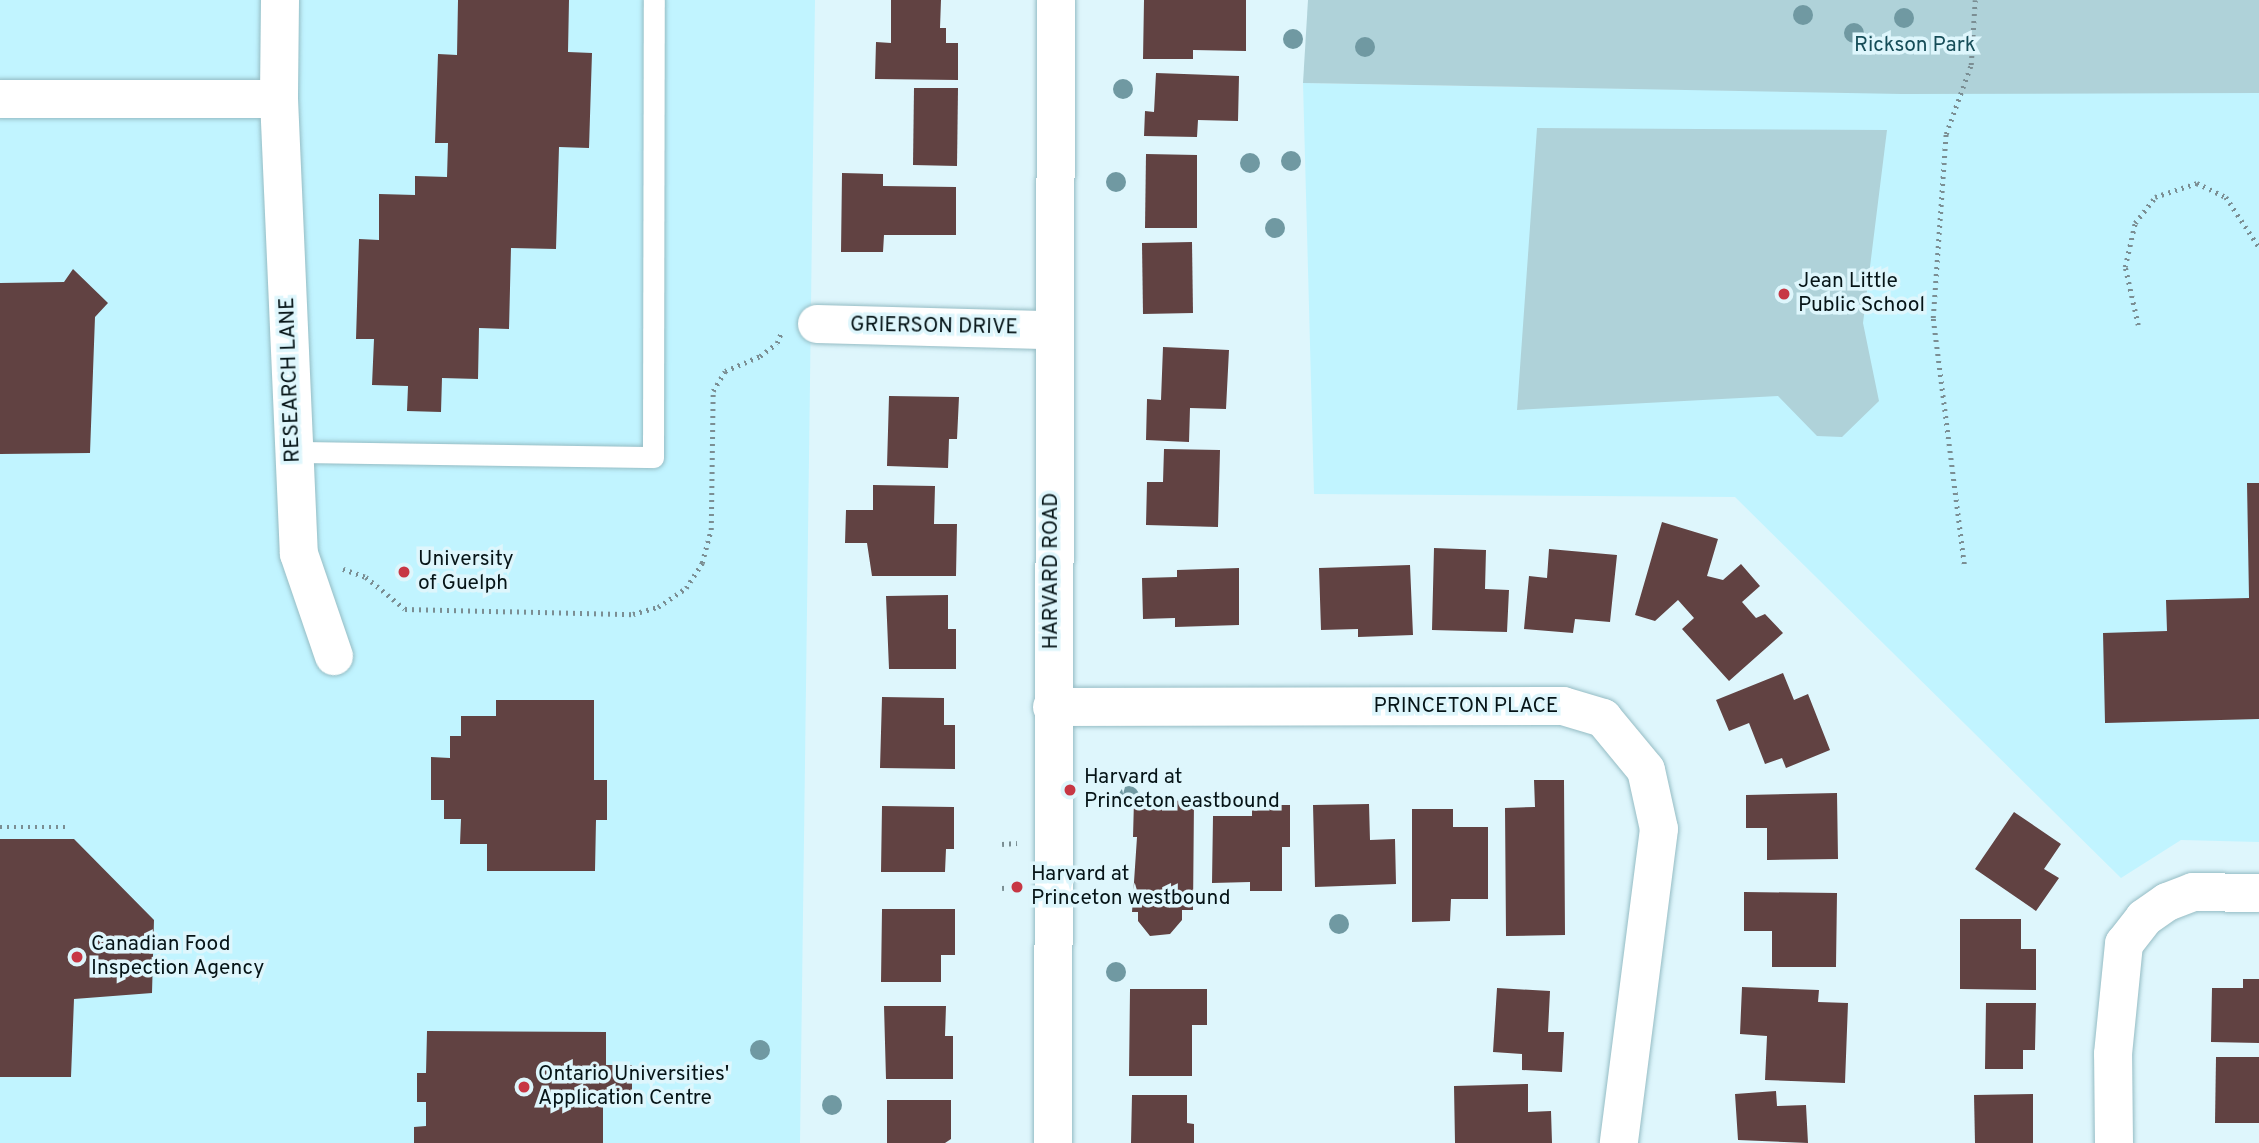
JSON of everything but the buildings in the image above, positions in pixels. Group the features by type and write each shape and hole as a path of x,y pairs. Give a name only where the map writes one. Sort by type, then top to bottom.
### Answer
{"street":[{"name":"RESEARCH LANE","path":"280,0 279,99 299,554 334,656"},
{"name":"HARVARD ROAD","path":"1053,1143 1052,330 1056,0"},
{"path":"0,99 279,99"},
{"name":"GRIERSON DRIVE","path":"801,323 1052,330"},
{"name":"PRINCETON PLACE","path":"1052,707 1563,706 1603,718 1646,770 1659,829 1619,1143"},
{"path":"2114,1143 2113,1054 2124,944 2144,918 2167,902 2193,892 2259,893"}],"lane":[{"path":"294,452 653,457 654,0"}],"path":[{"path":"1964,564 1933,318 1946,134 1971,65 1975,0"},
{"path":"2138,325 2125,267 2135,223 2155,197 2197,183 2226,197 2259,247"},
{"path":"299,554 366,577 405,609 633,614 659,607 686,588 705,552 711,530 713,391 725,371 777,343 801,323"},
{"path":"0,827 67,827"},
{"path":"1002,844 1018,843"},
{"path":"1002,888 1017,887"}],"shaded area":[{"name":"University of Guelph","path":"0,0 815,0 800,1143 0,1143"},
{"name":"Jean Little Public School","path":"1303,83 1874,93 2259,93 2259,842 2181,840 2121,878 1735,497 1314,494"}],"green space":[{"name":"Rickson Park","path":"1308,0 2259,0 2259,93 1902,94 1303,83"},
{"path":"1537,128 1887,130 1863,323 1879,401 1842,437 1817,436 1778,396 1517,410"}],"place":[{"name":"Jean Little Public School","path":"1784,294"},
{"name":"University of Guelph","path":"404,572"},
{"name":"Harvard at Princeton eastbound","path":"1070,790"},
{"name":"Harvard at Princeton westbound","path":"1017,887"},
{"name":"Canadian Food Inspection Agency","path":"77,957"},
{"name":"Ontario Universities' Application Centre","path":"524,1087"}]}
